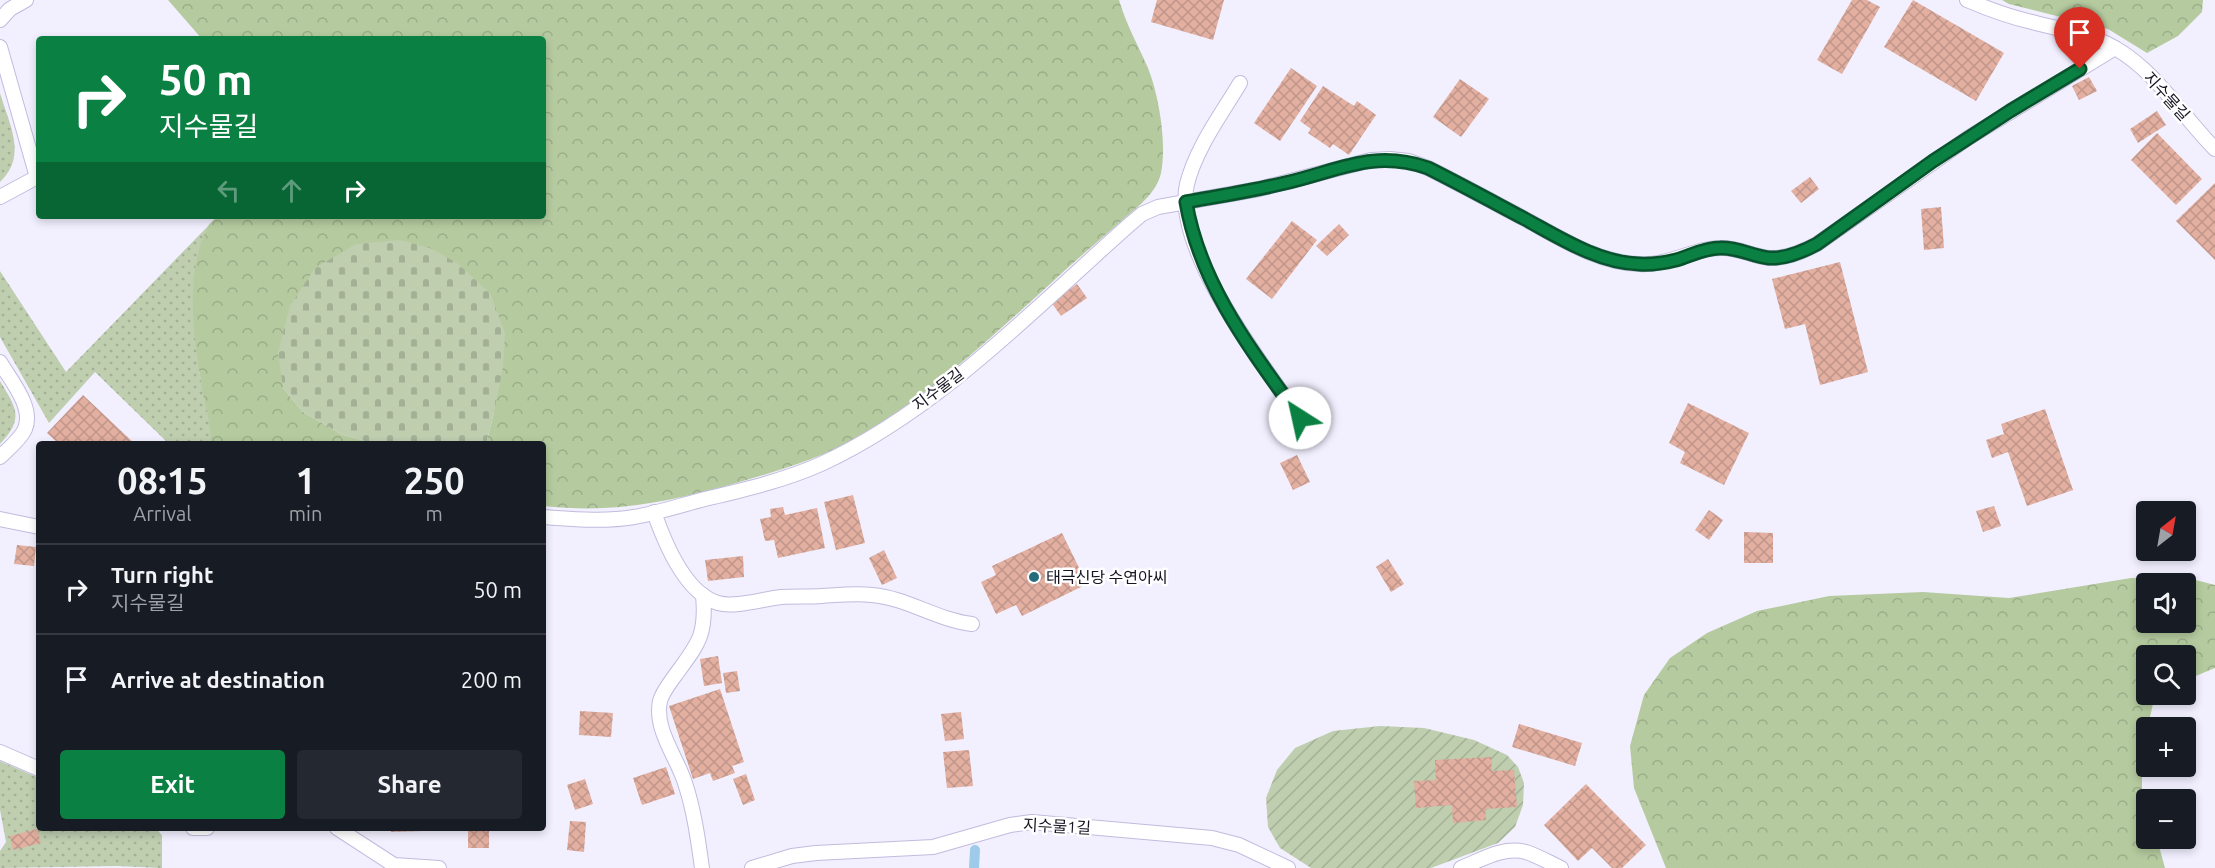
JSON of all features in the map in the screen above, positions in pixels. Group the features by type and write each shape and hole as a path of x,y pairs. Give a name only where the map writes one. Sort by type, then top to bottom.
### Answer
{"lane":[{"path":"0,20 10,9 26,0"},
{"name":"지수물길","path":"1967,0 1990,10 2095,38 2115,48 2137,63 2158,83 2215,149"},
{"path":"0,47 36,169"},
{"name":"지수물길","path":"546,517 597,519 633,517 744,491 782,479 857,446 943,388 1048,300 1142,214 1158,207 1270,186 1371,160 1390,159 1409,161 1428,168 1559,237 1594,254 1618,261 1655,264 1718,248 1732,248 1769,258 1784,257 1817,244 1968,138 2115,48"},
{"path":"1240,84 1193,167 1187,186 1186,202 1190,229 1199,256 1234,324 1300,418"},
{"path":"0,197 36,177"},
{"path":"0,362 27,410 27,420 24,431 0,457"},
{"path":"654,512 670,552 691,583 717,603 731,605 783,597 871,594 910,604 944,619 972,624"},
{"path":"0,519 36,526"},
{"path":"702,868 685,781 660,724 660,701 669,684 696,647 703,632 704,595"},
{"path":"0,752 36,768"},
{"name":"지수물1길","path":"752,868 792,856 816,853 933,847 984,831 1032,822 1212,838 1239,844 1288,868"},
{"path":"342,831 394,865 439,868"},
{"path":"1461,868 1512,850 1526,852 1561,868"}],"green space":[{"path":"168,0 1119,0 1156,92 1161,120 1163,161 1158,182 1141,204 979,348 907,406 854,439 790,467 677,498 612,508 546,506 546,441 487,441 494,412 283,388 303,412 341,434 365,441 211,441 197,358 193,283 200,247 207,228 215,219 546,219 546,36 199,36"},
{"path":"2002,0 2203,0 2202,12 2178,36 2147,53 2108,29 2009,4"},
{"path":"0,93 14,139 15,151 8,172 0,182"},
{"path":"207,227 198,254 195,326 200,376 211,425 211,441 166,441 95,372 49,423 0,337 0,271 66,372"},
{"path":"400,240 430,248 457,263 490,293 505,333 503,367 487,441 365,441 341,434 303,412 283,388 278,352 290,306 315,268 356,244"},
{"path":"0,381 14,406 15,420 8,435 0,444"},
{"path":"2136,578 2136,633 2196,633 2196,580 2215,585 2215,668 2196,676 2196,645 2136,645 2136,705 2153,705 2150,717 2136,717 2136,777 2142,777 2142,789 2136,789 2136,849 2160,849 2165,868 1666,868 1634,788 1630,746 1644,695 1670,658 1707,633 1757,611 1829,596 1923,592 2009,598"},
{"path":"1380,726 1424,728 1474,740 1507,755 1518,767 1524,783 1523,805 1515,827 1498,843 1431,868 1311,868 1280,848 1268,827 1266,798 1277,770 1295,748 1333,731"},
{"path":"0,761 36,777 36,831 158,831 162,835 162,868 116,866 0,868 0,851 6,842 0,810"}],"building":[{"path":"1157,0 1224,0 1213,40 1151,22"},
{"path":"1852,0 1867,0 1880,7 1842,74 1817,60"},
{"path":"1913,0 2004,53 1976,101 1884,47"},
{"path":"1291,68 1317,86 1280,141 1254,123"},
{"path":"2089,77 2097,91 2079,100 2072,86"},
{"path":"1460,79 1489,99 1461,137 1433,117"},
{"path":"1323,86 1354,106 1357,101 1376,115 1349,155 1333,144 1330,148 1308,133 1311,129 1300,121"},
{"path":"2157,111 2166,125 2138,143 2130,129"},
{"path":"2157,133 2202,179 2176,205 2131,160"},
{"path":"1810,177 1819,189 1801,203 1791,191"},
{"path":"2215,183 2215,260 2176,221"},
{"path":"1941,207 1944,248 1924,250 1921,209"},
{"path":"1292,221 1317,240 1272,299 1246,279"},
{"path":"1339,224 1349,235 1327,256 1316,246"},
{"path":"1840,262 1868,372 1820,385 1805,324 1785,329 1772,279"},
{"path":"1077,284 1087,298 1061,316 1051,302"},
{"path":"83,395 132,441 56,441 47,433"},
{"path":"1688,403 1749,433 1724,485 1680,463 1685,452 1669,443"},
{"path":"2045,409 2073,490 2027,506 2008,452 1992,458 1986,440 2004,434 2001,424"},
{"path":"1297,455 1310,482 1293,490 1280,463"},
{"path":"853,495 865,543 836,550 824,502"},
{"path":"1994,506 2001,526 1983,532 1976,511"},
{"path":"783,507 785,515 817,508 825,548 778,558 774,540 765,541 760,519 771,517 770,509"},
{"path":"1709,510 1723,520 1709,540 1695,530"},
{"path":"1744,532 1773,533 1773,563 1744,563"},
{"path":"1062,533 1087,584 1022,616 1016,605 996,614 981,582 996,575 992,566"},
{"path":"17,545 36,547 34,566 14,564"},
{"path":"884,550 897,578 882,585 869,558"},
{"path":"743,556 744,577 708,581 705,560"},
{"path":"1388,559 1404,584 1391,592 1376,567"},
{"path":"718,656 722,683 704,686 700,659"},
{"path":"737,671 740,691 726,693 723,673"},
{"path":"720,689 744,762 732,766 735,773 713,781 710,773 693,779 669,706"},
{"path":"580,711 613,713 611,737 579,735"},
{"path":"961,712 964,739 945,741 941,714"},
{"path":"1519,724 1582,743 1575,766 1512,747"},
{"path":"969,750 973,786 947,788 943,752"},
{"path":"1491,757 1492,771 1514,770 1517,807 1485,809 1486,820 1453,823 1452,805 1416,808 1414,781 1436,780 1435,760"},
{"path":"666,767 675,794 642,805 633,778"},
{"path":"746,774 755,800 743,805 733,779"},
{"path":"585,779 593,804 575,810 567,785"},
{"path":"1586,784 1646,845 1622,868 1612,868 1592,848 1578,861 1544,825"},
{"path":"570,821 586,822 584,852 567,850"},
{"path":"36,829 41,843 13,850 10,836"},
{"path":"468,831 489,831 489,848 468,848"}],"waterway":[{"path":"974,868 975,850"}],"place":[{"name":"태극신당 수연아씨","path":"1034,577"}],"route":[{"path":"1300,418 1234,324 1199,256 1190,229 1186,202 1259,189 1371,160 1390,159 1409,161 1428,168 1559,237 1594,254 1618,261 1655,264 1718,248 1732,248 1769,258 1784,257 1817,244 1933,161 2080,69"}]}
